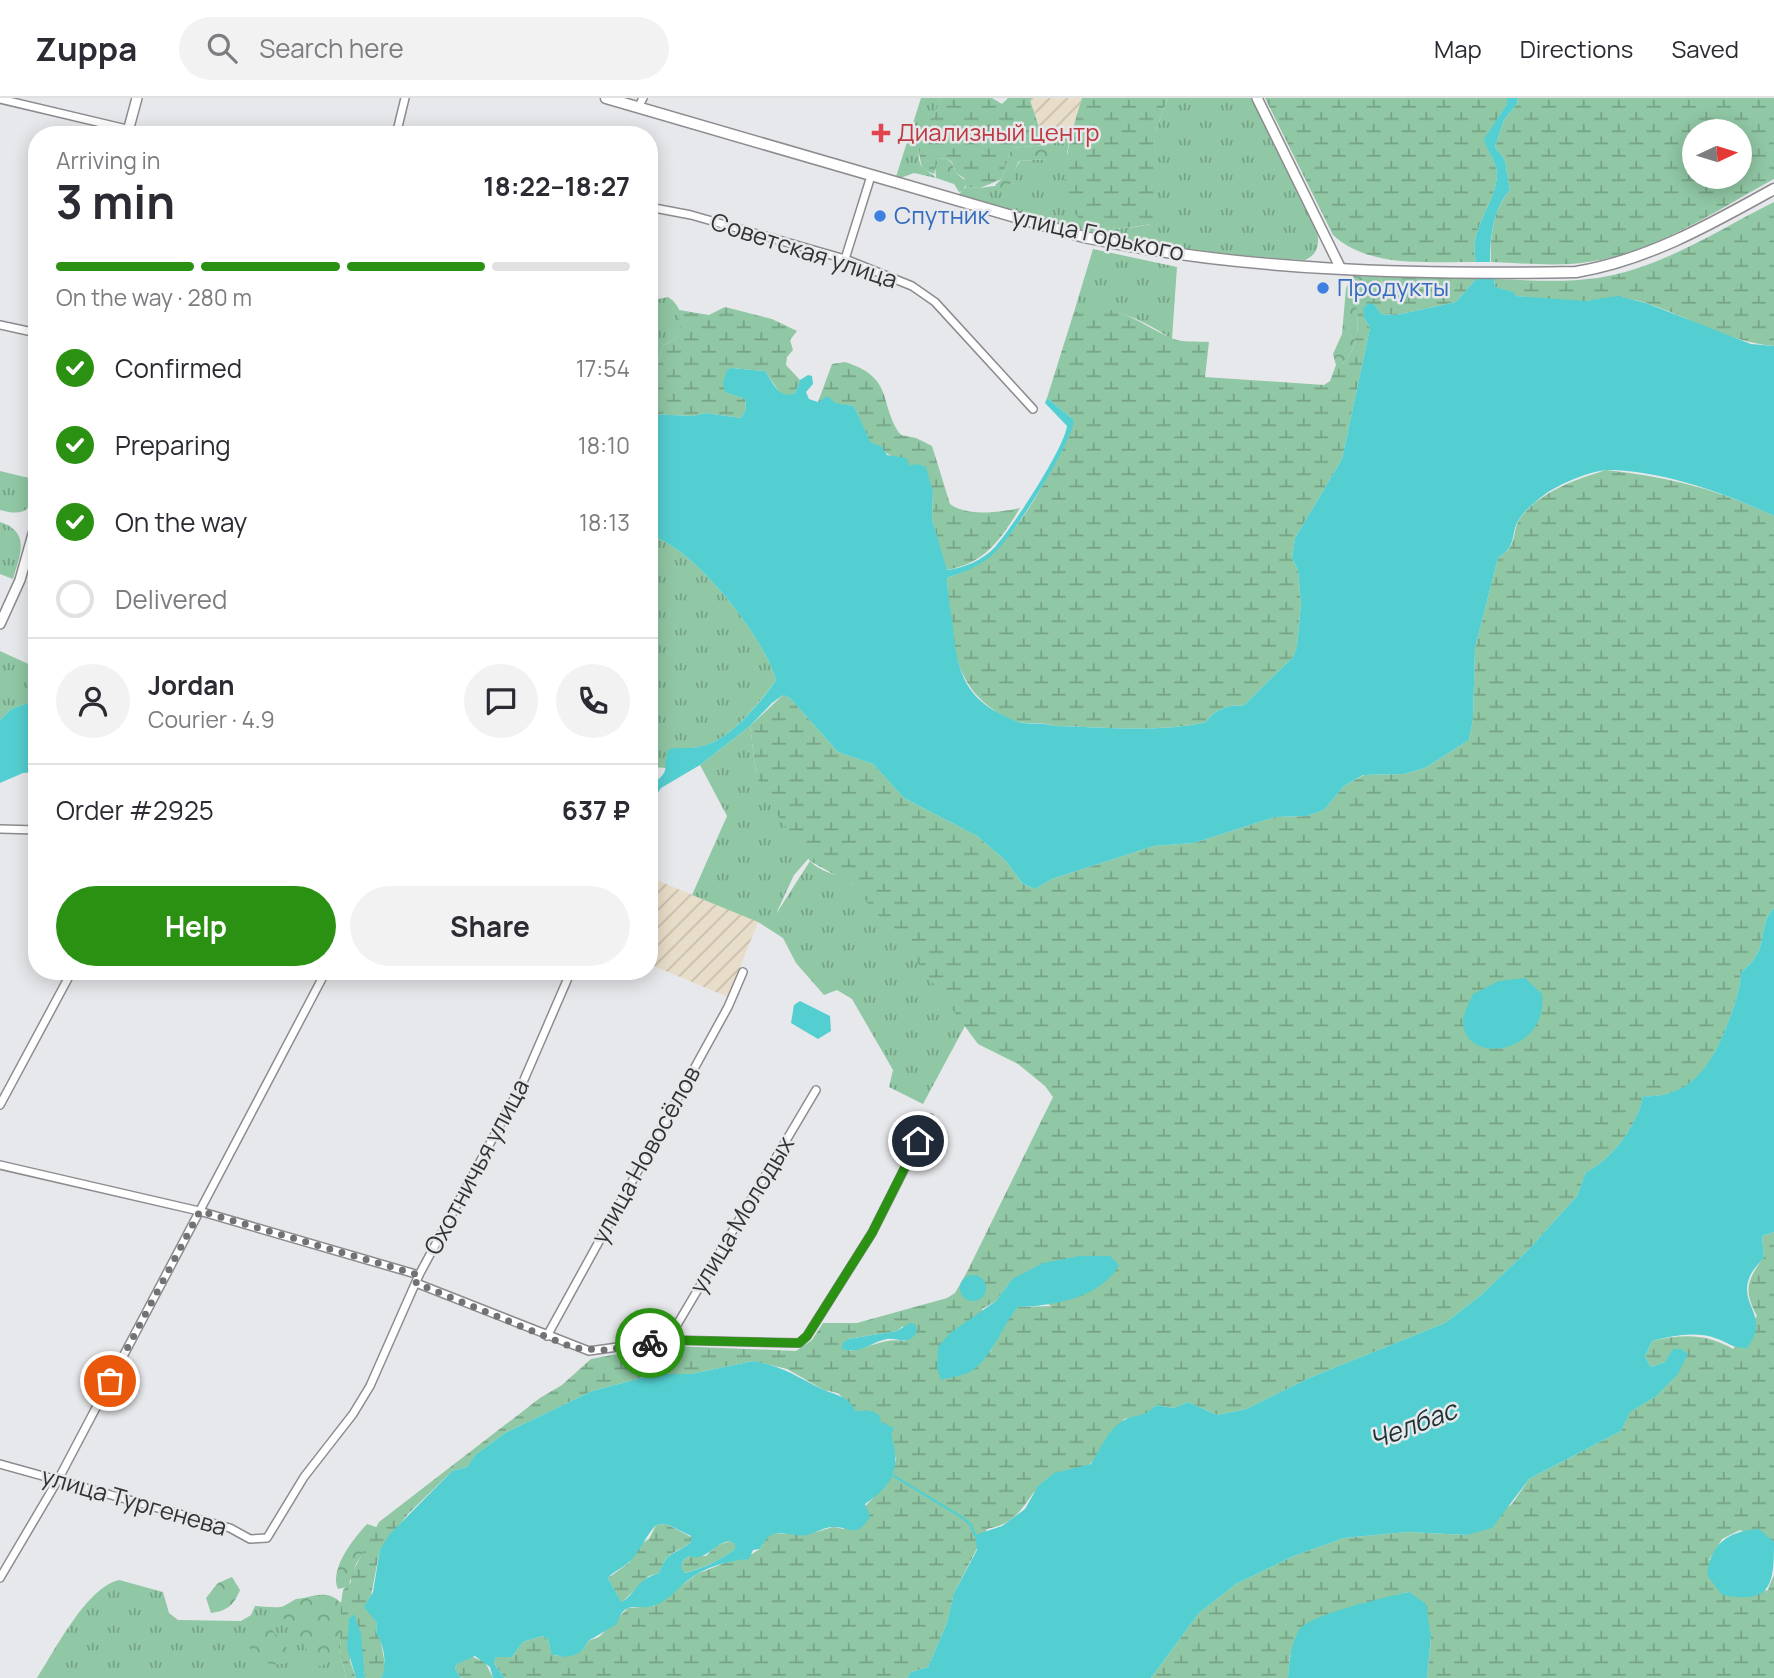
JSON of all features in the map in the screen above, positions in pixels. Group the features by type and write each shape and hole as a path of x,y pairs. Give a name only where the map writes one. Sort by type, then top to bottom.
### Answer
{"main road":[{"name":"улица Горького","path":"606,98 641,103 871,176 1116,244 1229,260 1340,267 1576,272 1605,267 1707,226 1774,189"}],"street":[{"path":"130,126 137,98"},
{"path":"398,126 405,98"},
{"path":"1257,98 1340,267"},
{"path":"0,99 105,126"},
{"path":"845,259 871,176"},
{"name":"Советская улица","path":"658,209 691,215 845,259 924,293 1033,409"},
{"path":"0,325 28,331"},
{"path":"0,624 20,580 28,552"},
{"path":"0,829 28,830"},
{"name":"улица Новосёлов","path":"547,1336 727,1007 743,972"},
{"path":"0,1105 67,980"},
{"path":"0,1578 58,1478 321,980"},
{"name":"Охотничья улица","path":"267,1538 304,1477 354,1414 370,1386 419,1275 523,1082 568,980"},
{"name":"улица Молодых","path":"668,1340 816,1090"},
{"path":"416,1283 589,1351 668,1340 792,1345 807,1336 872,1233 930,1118"},
{"path":"0,1165 200,1211 419,1275"},
{"name":"улица Тургенева","path":"0,1464 230,1528 250,1539 267,1538"}],"shaded area":[{"path":"1082,98 1071,134 1045,145 1030,99"},
{"path":"658,881 758,922 728,997 658,968"}],"green space":[{"path":"921,98 941,98 934,116 918,136 920,164 936,178 914,173 895,180"},
{"path":"941,98 992,98 1002,104 1008,98 1032,98 1030,100 1045,145 1011,148 1002,179 980,188 966,187 964,178 956,173 952,162 946,158 938,159 934,174 924,170 918,130 934,116"},
{"path":"1082,98 1168,98 1155,132 1154,211 1151,224 1115,228 1090,224 1075,213 1067,197 1065,176 1068,151"},
{"path":"1168,98 1251,98 1316,228 1318,243 1316,251 1310,257 1305,260 1231,254 1132,241 1089,232 958,195 966,187 980,188 1015,183 1015,169 1020,161 1047,159 1045,145 1071,134 1067,153 1079,216 1096,225 1114,228 1151,224 1155,132"},
{"path":"1265,98 1507,98 1507,104 1485,139 1497,176 1475,239 1476,262 1419,262 1382,258 1348,246 1333,235"},
{"path":"1518,98 1774,98 1774,179 1684,229 1637,250 1588,262 1564,264 1491,262 1494,224 1500,206 1510,190 1505,160 1495,147 1504,120 1517,104"},
{"path":"1045,145 1049,150 1047,159 1019,161 1015,169 1015,183 1002,190 995,185 1002,179 1011,148"},
{"path":"946,158 952,163 956,173 967,182 963,191 959,192 954,184 936,178 935,165 938,159"},
{"path":"1774,202 1774,346 1741,340 1630,299 1551,300 1516,296 1513,292 1495,287 1494,279 1546,281 1597,278 1643,266 1688,247"},
{"path":"1093,249 1177,267 1172,339 1137,319 1113,311 1100,309 1074,312"},
{"path":"1353,276 1380,277 1384,288 1356,305 1358,322 1354,345 1347,359 1341,365 1336,365 1333,354 1342,334 1346,288"},
{"path":"1380,277 1477,278 1456,302 1396,315 1381,314 1375,305 1364,318 1370,328 1342,459 1295,538 1292,558 1298,570 1301,603 1297,647 1293,657 1243,706 1222,709 1206,722 1188,725 1130,728 1023,723 992,708 976,694 965,679 953,642 947,578 970,568 991,553 1009,534 1026,513 1052,467 1074,420 1047,398 1074,312 1088,309 1113,311 1175,340 1209,342 1205,377 1324,385 1330,381 1336,365 1341,365 1351,352 1358,322 1356,305 1364,298 1382,292 1383,283"},
{"path":"668,297 673,301 682,324 681,335 663,346 658,364 658,299"},
{"path":"725,307 772,319 797,331 790,340 793,350 787,357 786,365 800,380 795,393 788,396 780,393 765,371 732,368 726,392 745,399 746,409 741,418 706,413 693,416 658,414 658,364 663,346 681,335 679,310 709,315"},
{"path":"845,362 861,368 879,384 901,435 916,438 932,446 950,504 975,512 1020,508 999,540 982,556 960,567 946,570 932,519 933,492 910,467 871,444 854,406 818,402 832,364"},
{"path":"1606,470 1671,480 1734,499 1774,516 1774,908 1765,923 1757,955 1741,972 1732,1012 1721,1040 1706,1066 1697,1077 1674,1092 1643,1096 1630,1129 1605,1159 1586,1172 1577,1196 1529,1249 1480,1296 1445,1323 1309,1378 1246,1409 1217,1415 1188,1402 1174,1408 1156,1405 1146,1416 1124,1419 1105,1448 1091,1463 1051,1476 1010,1520 987,1529 954,1593 947,1623 928,1667 911,1672 907,1678 505,1678 494,1664 496,1657 512,1657 523,1642 542,1636 548,1639 551,1653 567,1656 583,1650 588,1641 599,1637 628,1608 654,1606 697,1574 732,1560 742,1560 760,1549 766,1538 773,1533 806,1535 833,1527 844,1529 873,1498 896,1460 888,1426 856,1411 838,1393 824,1390 787,1369 753,1361 691,1374 656,1374 592,1391 505,1433 475,1455 467,1467 452,1471 408,1514 380,1549 368,1611 377,1623 376,1633 380,1637 386,1670 381,1678 365,1678 363,1660 349,1619 350,1661 356,1678 346,1678 340,1650 343,1590 351,1582 351,1575 379,1522 540,1398 562,1385 591,1359 674,1346 796,1351 812,1340 823,1323 857,1323 947,1298 955,1293 1053,1097 1045,1086 1018,1064 978,1044 906,947 851,884 810,861 763,794 756,773 750,726 783,695 790,698 838,752 873,764 904,798 977,836 1005,860 1023,884 1035,889 1052,879 1154,846 1194,843 1275,817 1307,816 1324,810 1344,786 1364,775 1404,774 1425,768 1469,740 1473,719 1475,648 1498,558 1512,543 1521,517 1538,500 1571,482","holes":["1012,1279 1051,1306 1018,1307 1002,1325 990,1353 982,1309 996,1301","903,1326 906,1341 884,1342 849,1351 848,1339 897,1331"]},
{"path":"0,471 28,478 28,508 17,512 0,510"},
{"path":"0,522 10,526 20,538 20,553 13,579 0,574"},
{"path":"658,539 686,557 725,596 757,641 776,680 734,728 713,742 681,749 667,756 668,768 658,767"},
{"path":"0,651 28,664 28,703 11,709 0,720"},
{"path":"750,726 756,773 809,858 794,875 776,914 810,861 820,869 842,878 868,901 898,935 965,1026 923,1104 889,1087 893,1070 852,999 837,990 824,995 796,963 783,938 758,922 692,895 727,816 700,765"},
{"path":"1774,1232 1774,1542 1740,1530 1722,1539 1709,1560 1767,1591 1774,1575 1774,1678 1427,1678 1431,1638 1408,1592 1354,1608 1290,1655 1288,1678 1151,1678 1199,1613 1236,1584 1294,1556 1344,1538 1407,1532 1467,1535 1512,1504 1529,1479 1621,1431 1630,1411 1655,1397 1665,1362 1651,1367 1645,1357 1652,1341 1694,1336 1713,1340 1733,1349 1757,1316 1750,1299 1749,1285 1764,1257 1762,1236"},
{"path":"367,1524 376,1527 376,1533 356,1564 348,1587 338,1589 336,1581 340,1563"},
{"path":"666,1524 691,1537 691,1542 669,1556 659,1573 649,1576 621,1603 608,1578 629,1563 639,1545 649,1539 656,1525"},
{"path":"730,1541 735,1544 735,1549 717,1560 684,1573 680,1568 683,1560 689,1556 706,1556 716,1546"},
{"path":"232,1577 240,1590 235,1600 226,1609 211,1613 206,1598 218,1583"},
{"path":"119,1580 163,1592 169,1613 178,1620 241,1621 251,1615 255,1606 281,1607 320,1595 335,1598 341,1603 340,1650 346,1678 37,1678 84,1607 107,1585"},
{"path":"327,1595 341,1603 342,1637 335,1658 320,1667 282,1616 284,1606 296,1599"},
{"path":"265,1621 290,1652 287,1663 265,1662 249,1647 250,1630"},
{"path":"470,1656 485,1662 493,1678 461,1678 455,1669 457,1664"}],"water":[{"path":"1507,98 1518,98 1517,104 1504,120 1495,147 1505,160 1510,190 1496,215 1490,262 1476,262 1475,239 1497,176 1484,139 1507,104"},
{"path":"1477,278 1494,279 1495,287 1514,292 1516,296 1586,301 1617,296 1646,303 1751,344 1774,346 1774,516 1693,485 1629,471 1593,472 1550,491 1522,515 1509,548 1498,558 1475,648 1473,719 1469,740 1425,768 1404,774 1363,775 1344,786 1324,810 1307,816 1275,817 1194,843 1154,846 1052,879 1035,889 1023,884 1005,860 977,836 904,798 873,764 838,752 790,698 783,695 750,726 700,765 661,788 658,793 658,780 664,772 669,749 698,747 723,737 753,709 776,680 757,641 725,596 686,557 658,539 658,414 693,416 706,413 741,418 746,409 745,399 725,392 723,382 727,370 732,368 765,371 780,392 789,395 795,393 800,380 808,375 812,376 813,384 806,392 809,399 818,402 828,396 835,403 854,406 871,443 881,446 887,455 906,458 910,466 917,464 926,467 933,492 932,519 947,570 973,563 995,547 1057,452 1067,426 1045,403 1047,398 1074,420 1052,470 999,548 980,564 947,578 959,666 977,697 987,706 1018,722 1054,726 1170,727 1206,722 1222,709 1243,706 1293,657 1297,647 1301,603 1298,570 1292,558 1295,538 1342,459 1370,328 1364,318 1363,308 1369,303 1375,305 1381,314 1396,315 1456,302"},
{"path":"28,703 28,773 0,783 0,720 11,709"},
{"name":"Челбас","path":"1774,908 1774,1232 1762,1236 1764,1257 1751,1273 1747,1286 1756,1327 1754,1337 1747,1348 1700,1335 1675,1336 1652,1341 1645,1357 1651,1367 1665,1362 1673,1349 1681,1349 1688,1354 1678,1374 1655,1397 1630,1412 1621,1431 1529,1479 1492,1528 1467,1535 1407,1532 1344,1538 1294,1556 1236,1584 1199,1613 1151,1678 907,1678 911,1672 928,1667 947,1623 954,1593 977,1550 975,1535 1002,1526 1025,1509 1038,1486 1054,1473 1091,1464 1108,1436 1121,1422 1143,1414 1156,1405 1174,1408 1188,1402 1217,1415 1246,1409 1309,1378 1445,1323 1480,1296 1529,1249 1577,1196 1586,1172 1605,1159 1630,1129 1643,1096 1674,1092 1697,1076 1706,1065 1730,1018 1741,972 1757,955 1765,923"},
{"path":"1525,978 1542,994 1541,1015 1532,1030 1520,1041 1505,1048 1489,1049 1476,1044 1466,1035 1463,1020 1473,994 1499,981"},
{"path":"800,1001 830,1016 831,1031 818,1039 791,1023 794,1005"},
{"path":"1080,1256 1110,1256 1119,1265 1111,1276 1088,1293 1046,1305 1018,1307 980,1364 966,1374 941,1380 937,1368 938,1347 950,1333 996,1301 1012,1279 1043,1263"},
{"path":"973,1275 982,1279 986,1288 982,1297 973,1301 964,1297 960,1288 964,1279"},
{"path":"910,1323 915,1324 917,1330 914,1336 907,1340 887,1339 860,1349 842,1349 842,1344 848,1339 897,1331"},
{"path":"753,1361 763,1363 840,1396 856,1411 872,1411 879,1415 881,1422 894,1428 891,1434 895,1466 893,1475 883,1490 865,1504 870,1517 865,1524 857,1530 833,1527 807,1535 775,1533 760,1549 753,1550 749,1559 709,1568 656,1605 628,1608 617,1624 588,1641 583,1650 575,1655 564,1657 551,1654 548,1639 542,1636 523,1642 512,1657 496,1657 494,1664 505,1678 493,1678 490,1667 475,1656 457,1664 455,1669 461,1678 381,1678 385,1662 376,1633 377,1623 364,1607 373,1592 380,1549 390,1534 452,1471 467,1467 475,1455 505,1433 592,1391 656,1374 691,1374","holes":["666,1524 691,1536 691,1542 669,1556 659,1573 645,1580 621,1602 608,1578 632,1559 656,1525","730,1541 735,1544 735,1549 718,1560 685,1573 681,1568 683,1560 689,1556 701,1556"]},
{"path":"1759,1529 1774,1542 1773,1570 1766,1588 1751,1597 1722,1595 1707,1575 1712,1555 1722,1541 1730,1536"},
{"path":"1409,1592 1426,1604 1431,1637 1427,1678 1288,1678 1294,1641 1299,1630 1306,1624 1350,1607"},
{"path":"354,1614 361,1634 365,1678 356,1678 347,1648 349,1619"}],"waterway":[{"path":"894,1476 963,1518 971,1525 975,1535"}],"way so far":[{"path":"110,1381 200,1211 419,1275 416,1283 574,1348 605,1350 650,1343"}],"place":[{"name":"Диализный центр","path":"881,133"},
{"name":"Спутник","path":"880,216"},
{"name":"Продукты","path":"1323,288"}],"route":[{"path":"650,1343 668,1340 786,1345 799,1343 807,1336 872,1233 918,1141"}]}
